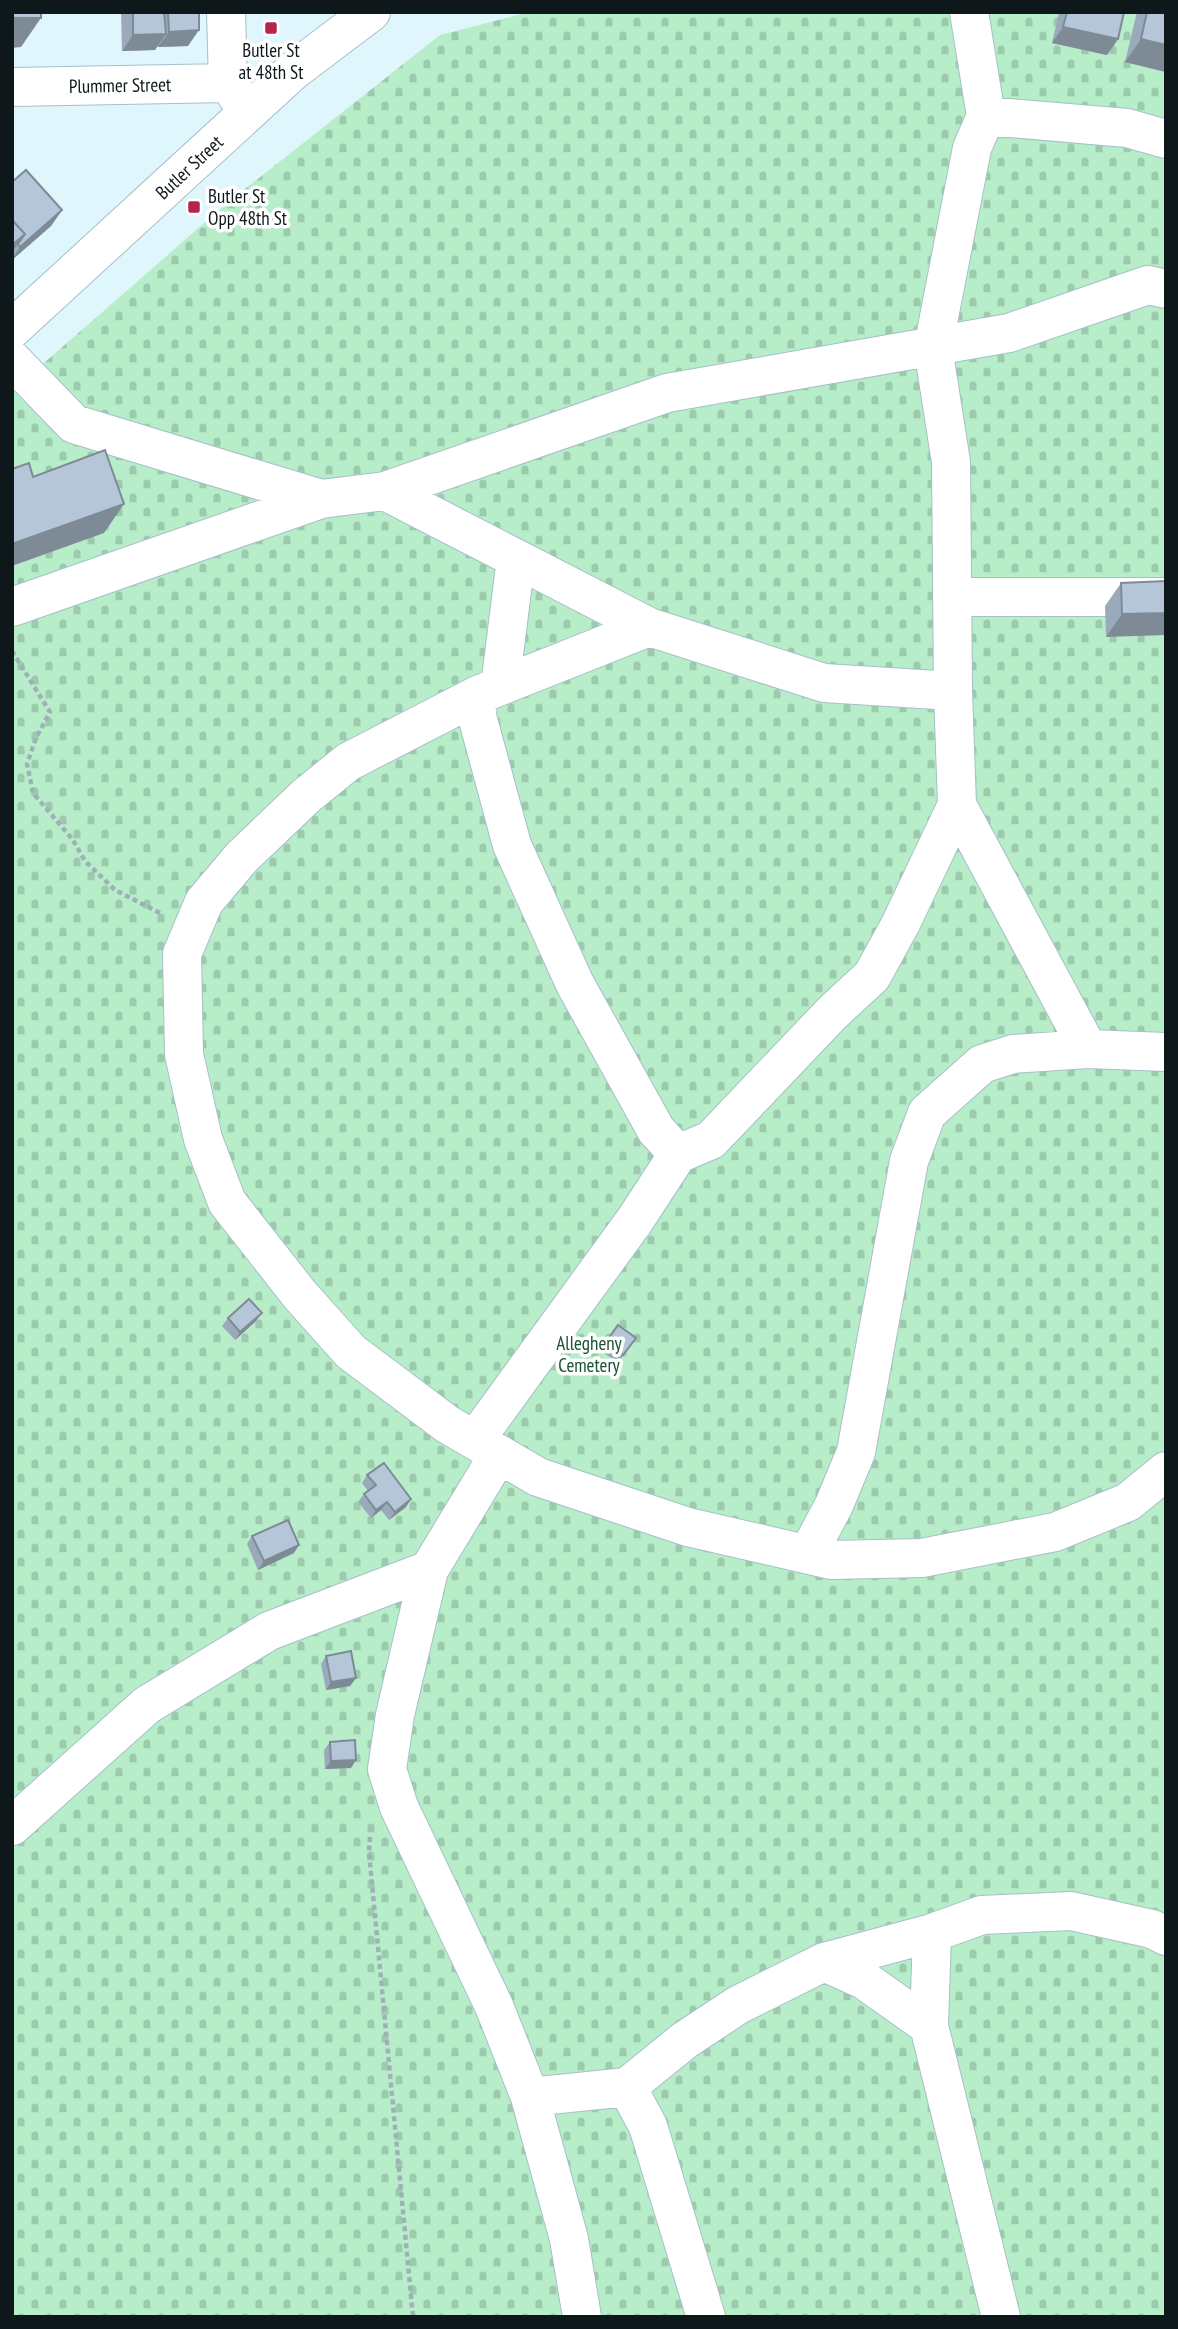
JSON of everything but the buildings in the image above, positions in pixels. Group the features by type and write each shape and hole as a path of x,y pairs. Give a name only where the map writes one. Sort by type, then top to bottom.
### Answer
{"main road":[{"path":"226,12 238,97"},
{"name":"Butler Street","path":"12,329 238,97 293,71 372,12"},
{"path":"969,12 986,116 972,148 933,348 951,462 957,805 1088,1049"},
{"name":"Plummer Street","path":"12,87 238,97"},
{"path":"986,116 1127,128 1166,139"},
{"path":"12,607 321,499 385,491 667,393 1009,333 1148,285 1166,289"},
{"path":"12,360 74,424 321,499"},
{"path":"385,491 649,627 824,683 953,691"},
{"path":"516,559 489,690 477,716 512,845 575,984 656,1130 678,1154"},
{"path":"952,597 1166,597"},
{"path":"649,627 489,690 348,762 306,796 242,857 204,902 182,954 184,1054 204,1139 227,1202 300,1295 352,1352 447,1424 538,1477 688,1527 831,1560 922,1558 1055,1532 1128,1502 1166,1471"},
{"path":"582,2317 569,2239 530,2097 494,2006 399,1807 387,1769 395,1715 429,1570 487,1447 678,1154 710,1140 833,1012 872,976 901,923 957,805"},
{"path":"808,1554 834,1505 856,1452 909,1161 927,1113 982,1063 1013,1054 1088,1049 1166,1052"},
{"path":"12,1826 147,1705 269,1631 429,1570"},
{"path":"530,2097 627,2087 685,2040 738,2005 824,1962 932,1933 982,1915 1070,1911 1152,1929 1166,1936"},
{"path":"932,1933 929,2026 1001,2317"},
{"path":"824,1962 864,1980 929,2026"},
{"path":"627,2087 648,2126 706,2317"}],"path":[{"path":"12,651 50,712 36,738 27,764 33,793 74,840 85,861 114,890 160,913 194,925"},
{"path":"399,1807 370,1835 369,1852 413,2317"}],"green space":[{"name":"Allegheny Cemetery","path":"529,12 1166,12 1166,2317 12,2317 12,391 226,204 440,35"}],"place":[{"name":"Butler St at 48th St","path":"271,28"},
{"name":"Butler St Opp 48th St","path":"194,207"}]}
